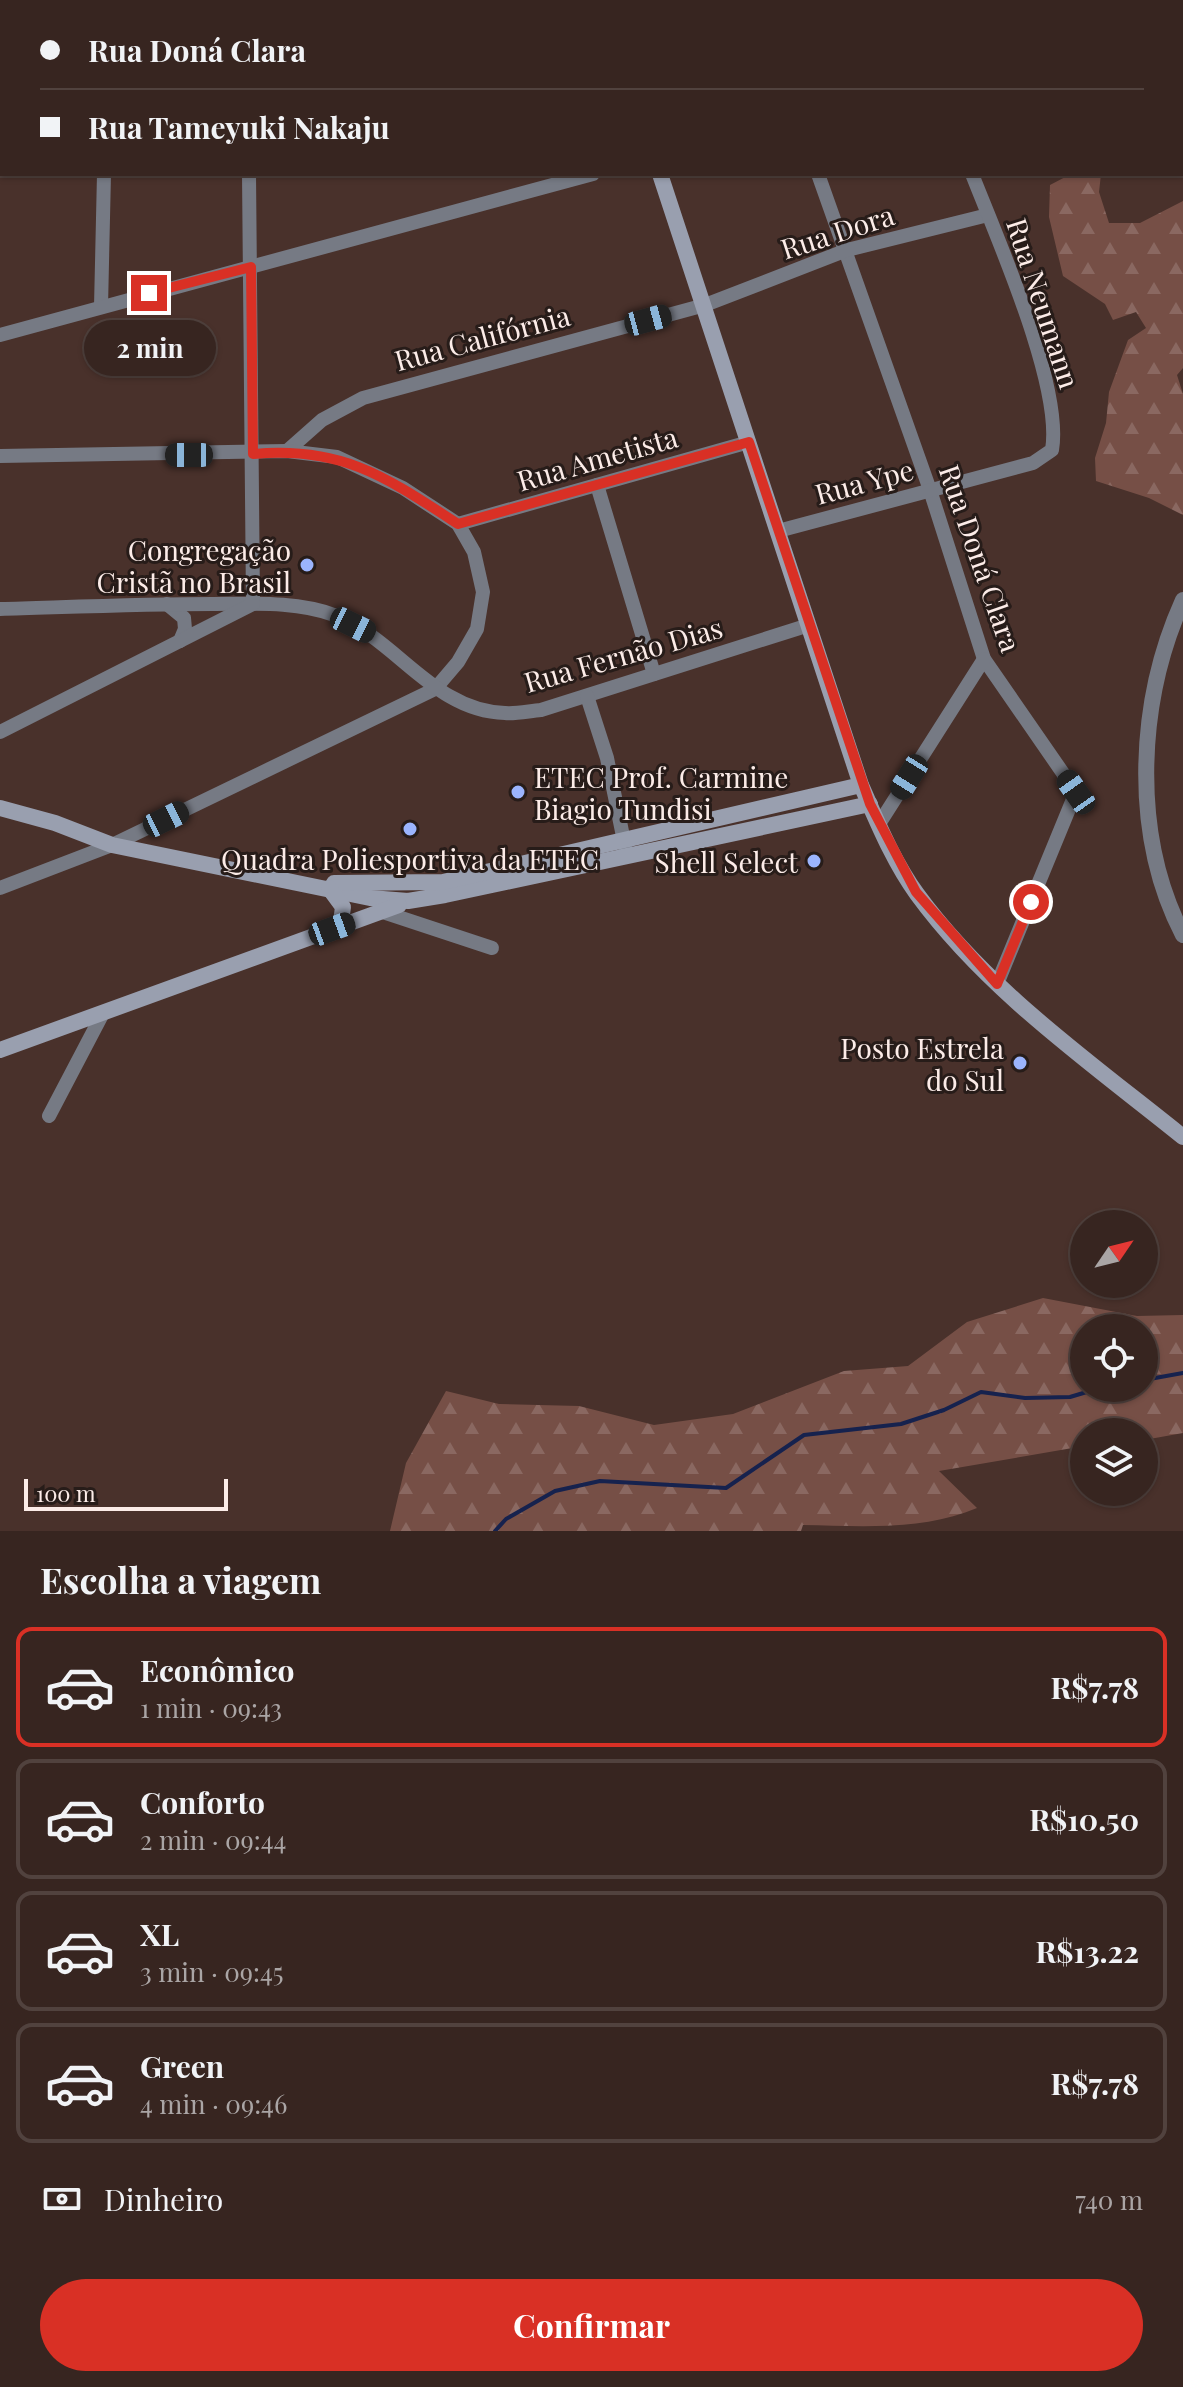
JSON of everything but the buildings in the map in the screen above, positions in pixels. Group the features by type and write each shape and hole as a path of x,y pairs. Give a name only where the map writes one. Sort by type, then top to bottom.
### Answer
{"main road":[{"path":"661,176 861,785 879,824 916,892 997,984 1183,1137"},
{"path":"0,808 55,823 112,845 329,888 375,905 408,901 861,785"},
{"path":"302,882 400,885 443,882 626,845 870,804"},
{"path":"0,1050 336,926 375,905 400,885"},
{"path":"329,888 343,907 336,926"}],"street":[{"path":"101,307 104,176"},
{"path":"0,732 253,604 249,176"},
{"path":"0,335 586,176"},
{"name":"Rua Doná Clara","path":"819,176 930,490 984,659 1076,792 997,984"},
{"name":"Rua Neumann","path":"973,176 1040,362 1051,404 1052,450"},
{"name":"Rua Dora","path":"705,305 847,250 988,215"},
{"name":"Rua Califórnia","path":"287,451 322,420 363,398 705,305"},
{"name":"Rua Ametista","path":"458,524 749,442"},
{"name":"Rua Ype","path":"778,531 1033,463 1045,458 1052,450"},
{"path":"0,456 253,454 287,451 337,457 403,488 458,524 474,552 483,592 477,629 458,662 435,689 112,845 0,888"},
{"path":"597,485 654,674"},
{"path":"1183,600 1161,664 1147,758 1148,807 1156,864 1183,935"},
{"path":"167,604 184,618 185,629 180,641"},
{"name":"Rua Fernão Dias","path":"0,609 167,604 294,606 333,615 372,634 435,689 470,707 504,713 541,710 809,625"},
{"path":"879,824 984,659"},
{"path":"587,696 626,845"},
{"path":"375,905 492,948"},
{"path":"49,1116 103,1013"}],"green space":[{"path":"1067,176 1101,176 1099,192 1109,223 1140,223 1183,201 1183,368 1177,375 1183,394 1183,515 1149,498 1096,481 1095,458 1106,423 1109,392 1128,340 1146,328 1136,312 1113,320 1105,304 1063,276 1049,217 1050,185"},
{"path":"1043,1298 1127,1314 1070,1314 1070,1402 1158,1402 1158,1316 1183,1315 1183,1433 1158,1437 1158,1418 1070,1418 1070,1448 939,1471 977,1508 914,1524 803,1525 801,1531 390,1531 406,1463 446,1391 499,1404 579,1406 654,1425 733,1414 844,1371 908,1366 967,1322"}],"waterway":[{"path":"1158,1377 1183,1373"},
{"path":"495,1531 506,1519 555,1491 600,1481 726,1488 804,1435 901,1424 944,1410 981,1392 1025,1398 1070,1397"}],"place":[{"name":"Congregação Cristã no Brasil","path":"307,565"},
{"name":"ETEC Prof. Carmine Biagio Tundisi","path":"518,792"},
{"name":"Quadra Poliesportiva da ETEC","path":"410,829"},
{"name":"Shell Select","path":"814,861"},
{"name":"Posto Estrela do Sul","path":"1020,1063"}],"route":[{"path":"149,293 251,267 253,454 287,451 337,457 403,488 458,524 749,442 861,785 894,856 916,892 997,984 1031,902"}]}
